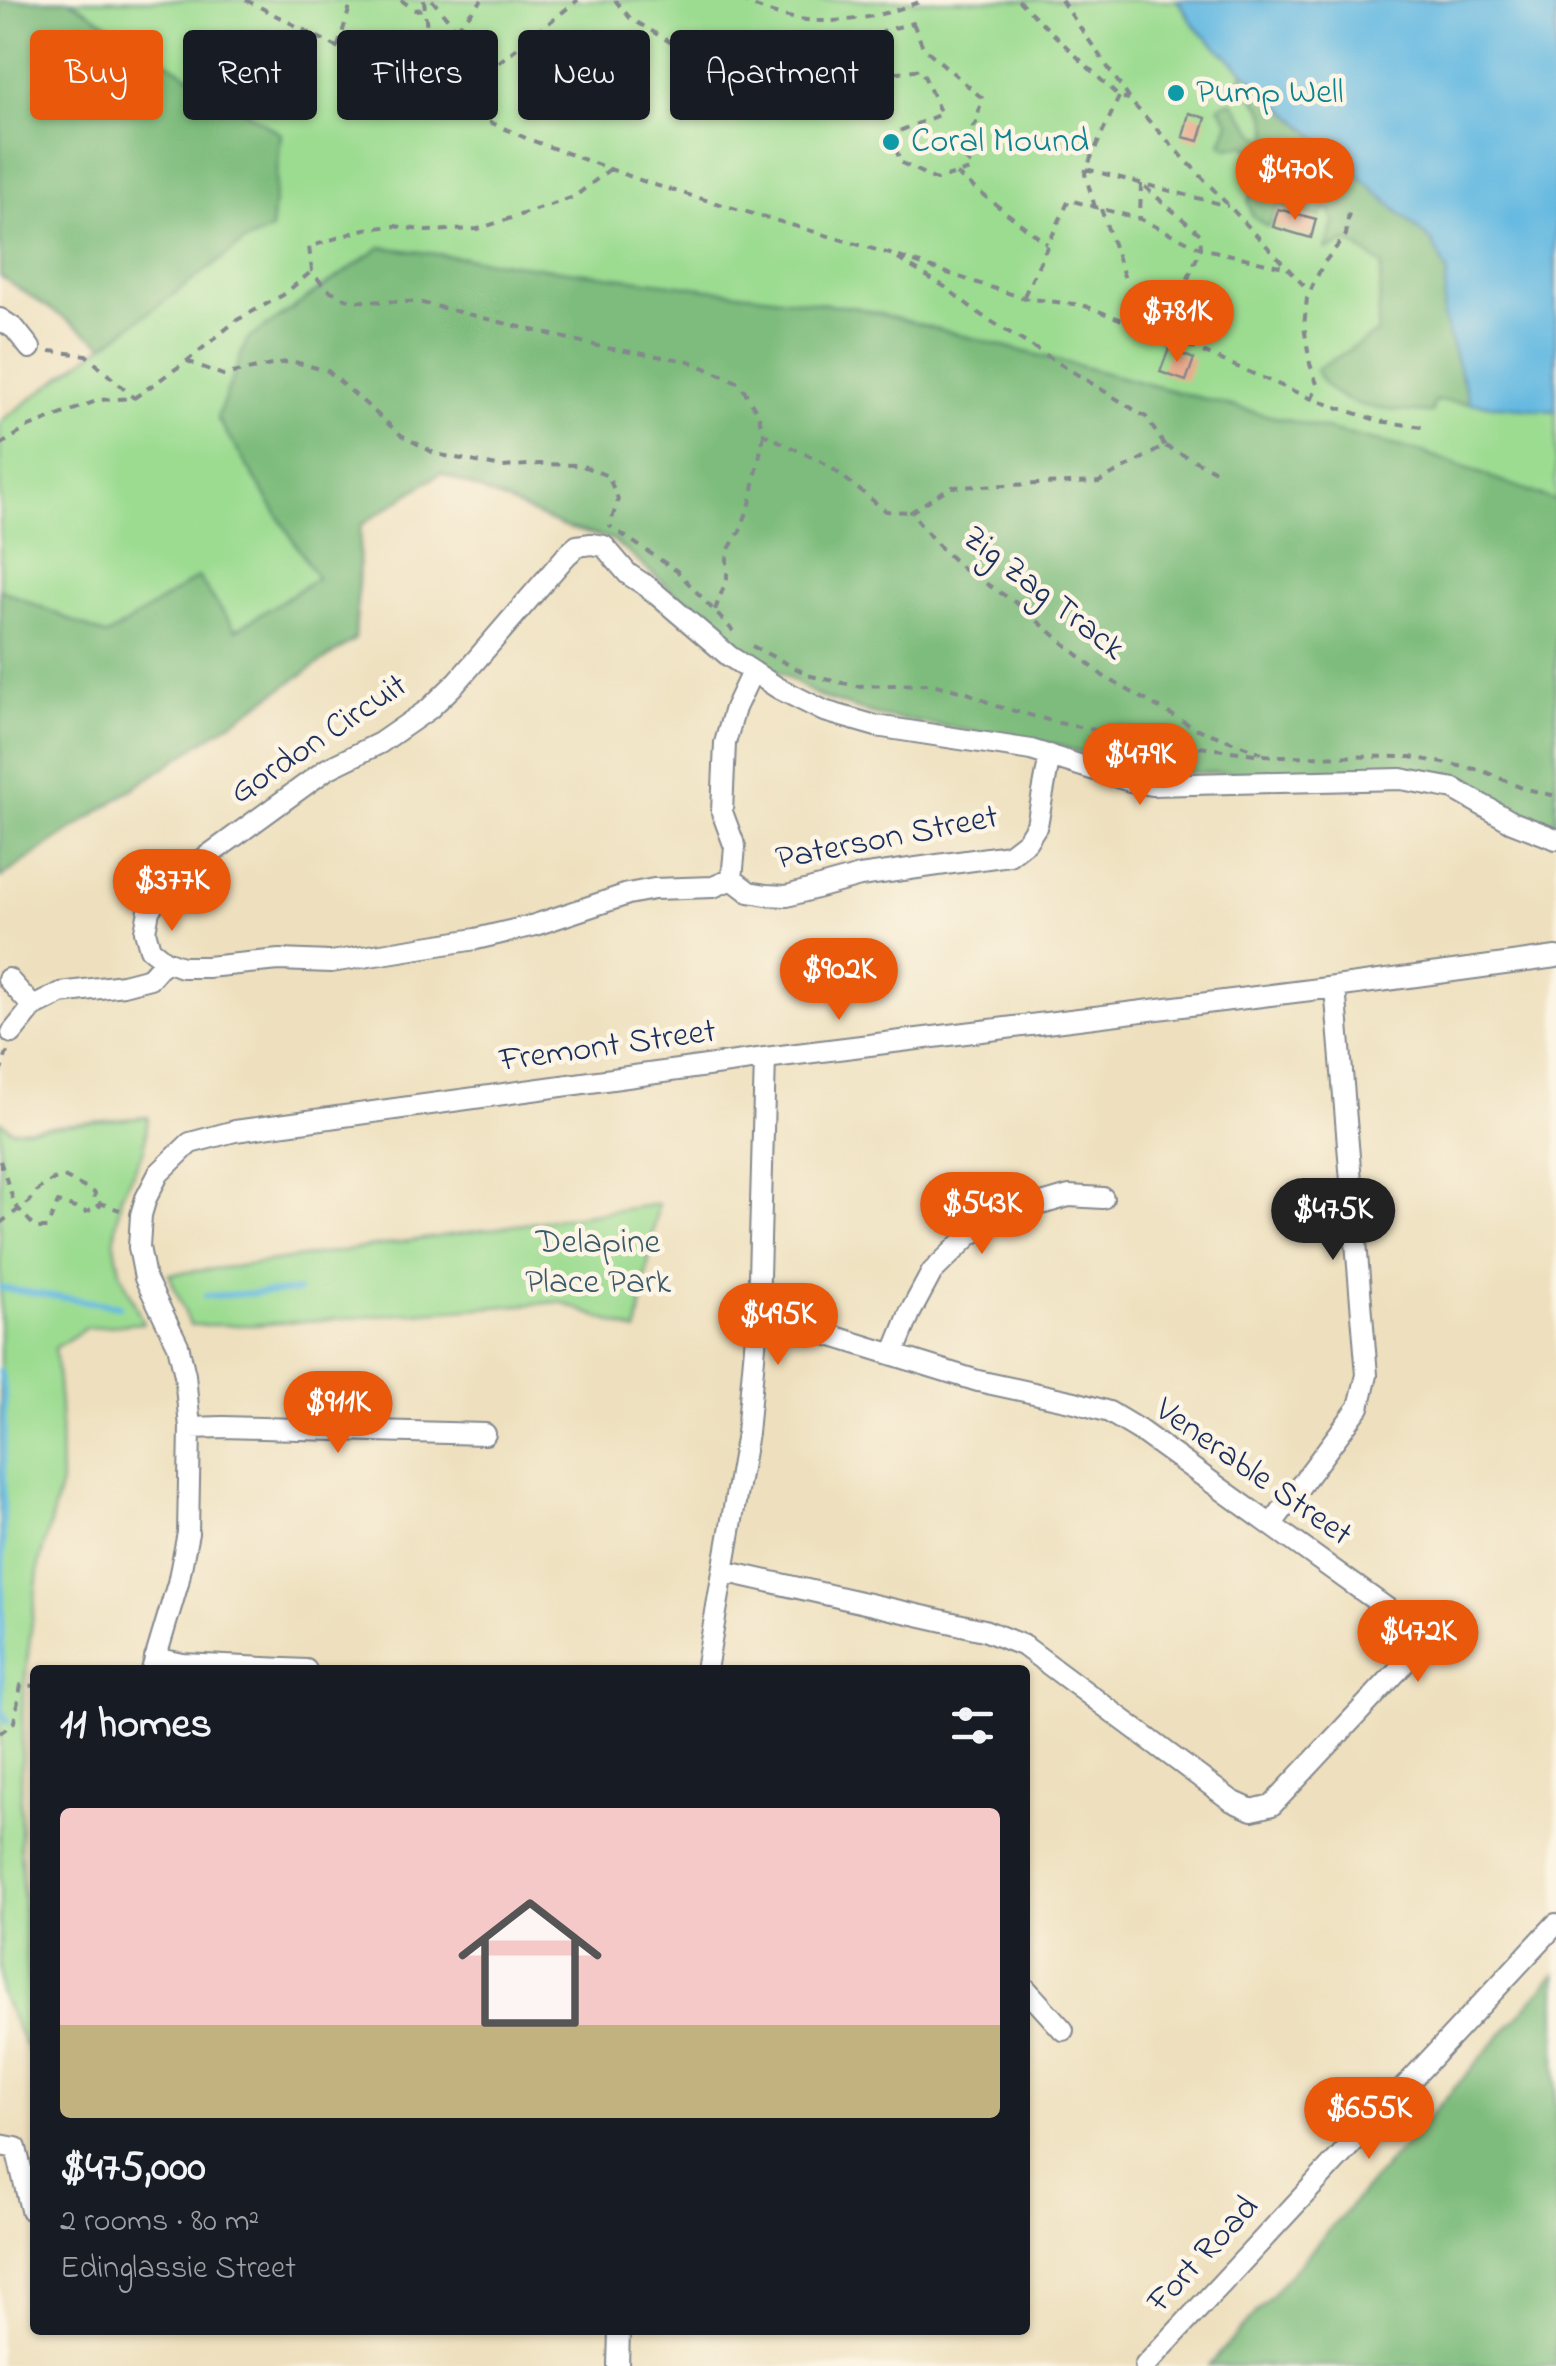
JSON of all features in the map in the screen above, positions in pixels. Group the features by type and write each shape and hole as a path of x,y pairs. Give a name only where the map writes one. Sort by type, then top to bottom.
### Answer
{"street":[{"path":"0,320 15,329 30,348"},
{"name":"Gordon Circuit","path":"165,961 150,950 146,930 149,912 162,889 327,769 380,743 429,709 577,546 591,544 604,546 628,574 729,656 824,711 876,726 1050,755 1152,785 1402,780 1431,783 1454,789 1512,822 1556,840"},
{"path":"12,1033 33,1007 60,993 150,978 165,961 182,967 280,960 331,962 476,940 628,894 713,887 732,879 735,847 722,812 725,743 735,708 752,672"},
{"name":"Paterson Street","path":"732,879 749,892 787,896 860,876 1009,855 1027,842 1037,825 1050,755"},
{"name":"Fremont Street","path":"141,1215 159,1173 190,1143 235,1131 765,1058 1556,957"},
{"path":"8,979 33,1007"},
{"path":"1271,1525 1359,1407 1367,1375 1334,987"},
{"path":"707,1665 747,1434 758,1314 765,1058"},
{"path":"893,1355 932,1272 970,1235 1004,1215 1069,1196 1104,1198"},
{"path":"141,1215 138,1247 145,1278 178,1345 190,1428 188,1533 154,1664 204,1665"},
{"name":"Venerable Street","path":"723,1571 984,1630 1024,1646 1232,1801 1252,1810 1272,1806 1403,1665 1408,1640 1399,1617 1140,1430 1109,1412 978,1381 758,1314"},
{"path":"190,1428 485,1434"},
{"name":"Fort Road","path":"1146,2366 1556,1924"},
{"path":"1030,1994 1062,2030"},
{"path":"0,2145 16,2148 30,2206"},
{"path":"618,2366 619,2335"}],"path":[{"path":"246,0 337,46"},
{"path":"343,30 352,0"},
{"path":"400,0 415,10 426,9"},
{"path":"424,0 428,30"},
{"path":"432,0 457,28 482,0"},
{"path":"498,63 578,0"},
{"path":"615,0 630,18 670,42"},
{"path":"740,0 811,21 851,21 924,0"},
{"path":"1018,0 1119,97 1130,99"},
{"path":"1061,0 1130,99 1309,291"},
{"path":"913,23 924,47 982,98 976,124 956,149 972,166 956,174 936,180 900,162 892,134 941,114 921,69 892,73 883,31 913,23"},
{"path":"1119,97 1085,174 1125,278"},
{"path":"486,120 528,139 667,188 1023,298 1082,305 1312,399 1379,421 1422,427"},
{"path":"610,169 574,197 478,229 426,231 395,226 365,230 309,247 312,272 325,288 351,301 418,302 606,348 689,360 740,383 758,414 764,434 750,504 727,552 727,578 714,611"},
{"path":"1086,169 1228,206"},
{"path":"956,174 1048,244"},
{"path":"1140,219 1142,184"},
{"path":"1142,184 1200,234 1202,248 1177,304"},
{"path":"1023,298 1069,200 1140,219 1202,248 1289,268"},
{"path":"1312,399 1316,384 1304,326 1309,291 1323,264 1346,235 1349,210"},
{"path":"890,254 1146,418 1165,446 1218,472"},
{"path":"0,446 29,427 100,400 134,398 237,320 284,296 312,272"},
{"path":"30,348 86,355 134,398"},
{"path":"187,361 223,375 291,360 328,371 402,435 436,454 502,466 580,464 608,476 618,499 610,526 677,570 742,640 811,676 856,686 932,684 1059,723 1158,742 1272,756 1411,757 1481,770 1522,788 1556,796"},
{"path":"764,434 828,465 886,511 911,512"},
{"name":"Zig Zag Track","path":"1165,446 1099,482 950,487 911,512 962,569 1015,602 1104,676 1194,728 1272,756"},
{"path":"0,1161 18,1210 36,1228 48,1228 58,1202 86,1212 100,1206 94,1201"},
{"path":"0,1223 53,1180 64,1178 95,1194 94,1201"},
{"path":"94,1201 141,1215"},
{"path":"0,1733 14,1722 20,1685 30,1686"}],"green space":[{"path":"0,0 1177,0 1197,29 1433,243 1470,403 1556,411 1556,828 1511,812 1487,795 1455,782 1401,772 1152,773 1054,745 879,716 818,696 741,649 613,540 564,527 441,473 361,525 355,639 0,878 0,422 243,242 120,120 163,120 163,30 30,30"},
{"path":"0,0 70,0 117,30 30,30 30,120 163,120 163,59 183,72 183,120 259,120 281,134 271,230 243,243 105,345 0,276"},
{"path":"1243,71 1433,243 1447,272 1443,317 1470,403 1434,401 1432,413 1383,410 1351,402 1325,384 1316,370 1377,333 1382,265 1350,242 1326,250 1334,223 1331,210 1324,210 1320,217 1278,206 1268,227 1252,216 1248,201 1266,163 1246,145 1227,148 1221,144 1229,122 1219,106 1232,101 1256,133 1269,140 1262,108 1239,84"},
{"path":"381,247 858,308 1422,452 1556,501 1556,828 1511,812 1487,795 1455,782 1401,772 1152,773 1054,745 879,716 818,696 741,649 613,540 564,527 441,473 361,525 355,639 0,878 0,589 107,636 198,577 236,630 317,578 217,418 247,340"},
{"path":"148,1117 144,1150 121,1196 114,1239 120,1271 143,1323 86,1328 55,1348 61,1484 39,1564 23,1695 20,1845 30,1985 30,2055 0,1993 0,1121 12,1130"},
{"name":"Delapine Place Park","path":"658,1204 637,1332 560,1302 254,1325 190,1325 169,1274 248,1265"},
{"path":"1556,1973 1556,2366 1209,2366"}],"water":[{"path":"1177,0 1556,0 1556,411 1470,403 1443,317 1447,272 1433,243 1197,29"}],"building":[{"path":"1189,113 1206,118 1199,141 1183,137"},
{"path":"1278,209 1316,219 1311,238 1273,227"},
{"path":"1169,349 1194,359 1186,381 1160,372"}],"waterway":[{"path":"0,1288 119,1306"},
{"path":"206,1296 298,1291"},
{"path":"0,1371 4,1391 1,1710 7,1721"}],"place":[{"name":"Pump Well","path":"1176,93"},
{"name":"Coral Mound","path":"891,142"}]}
